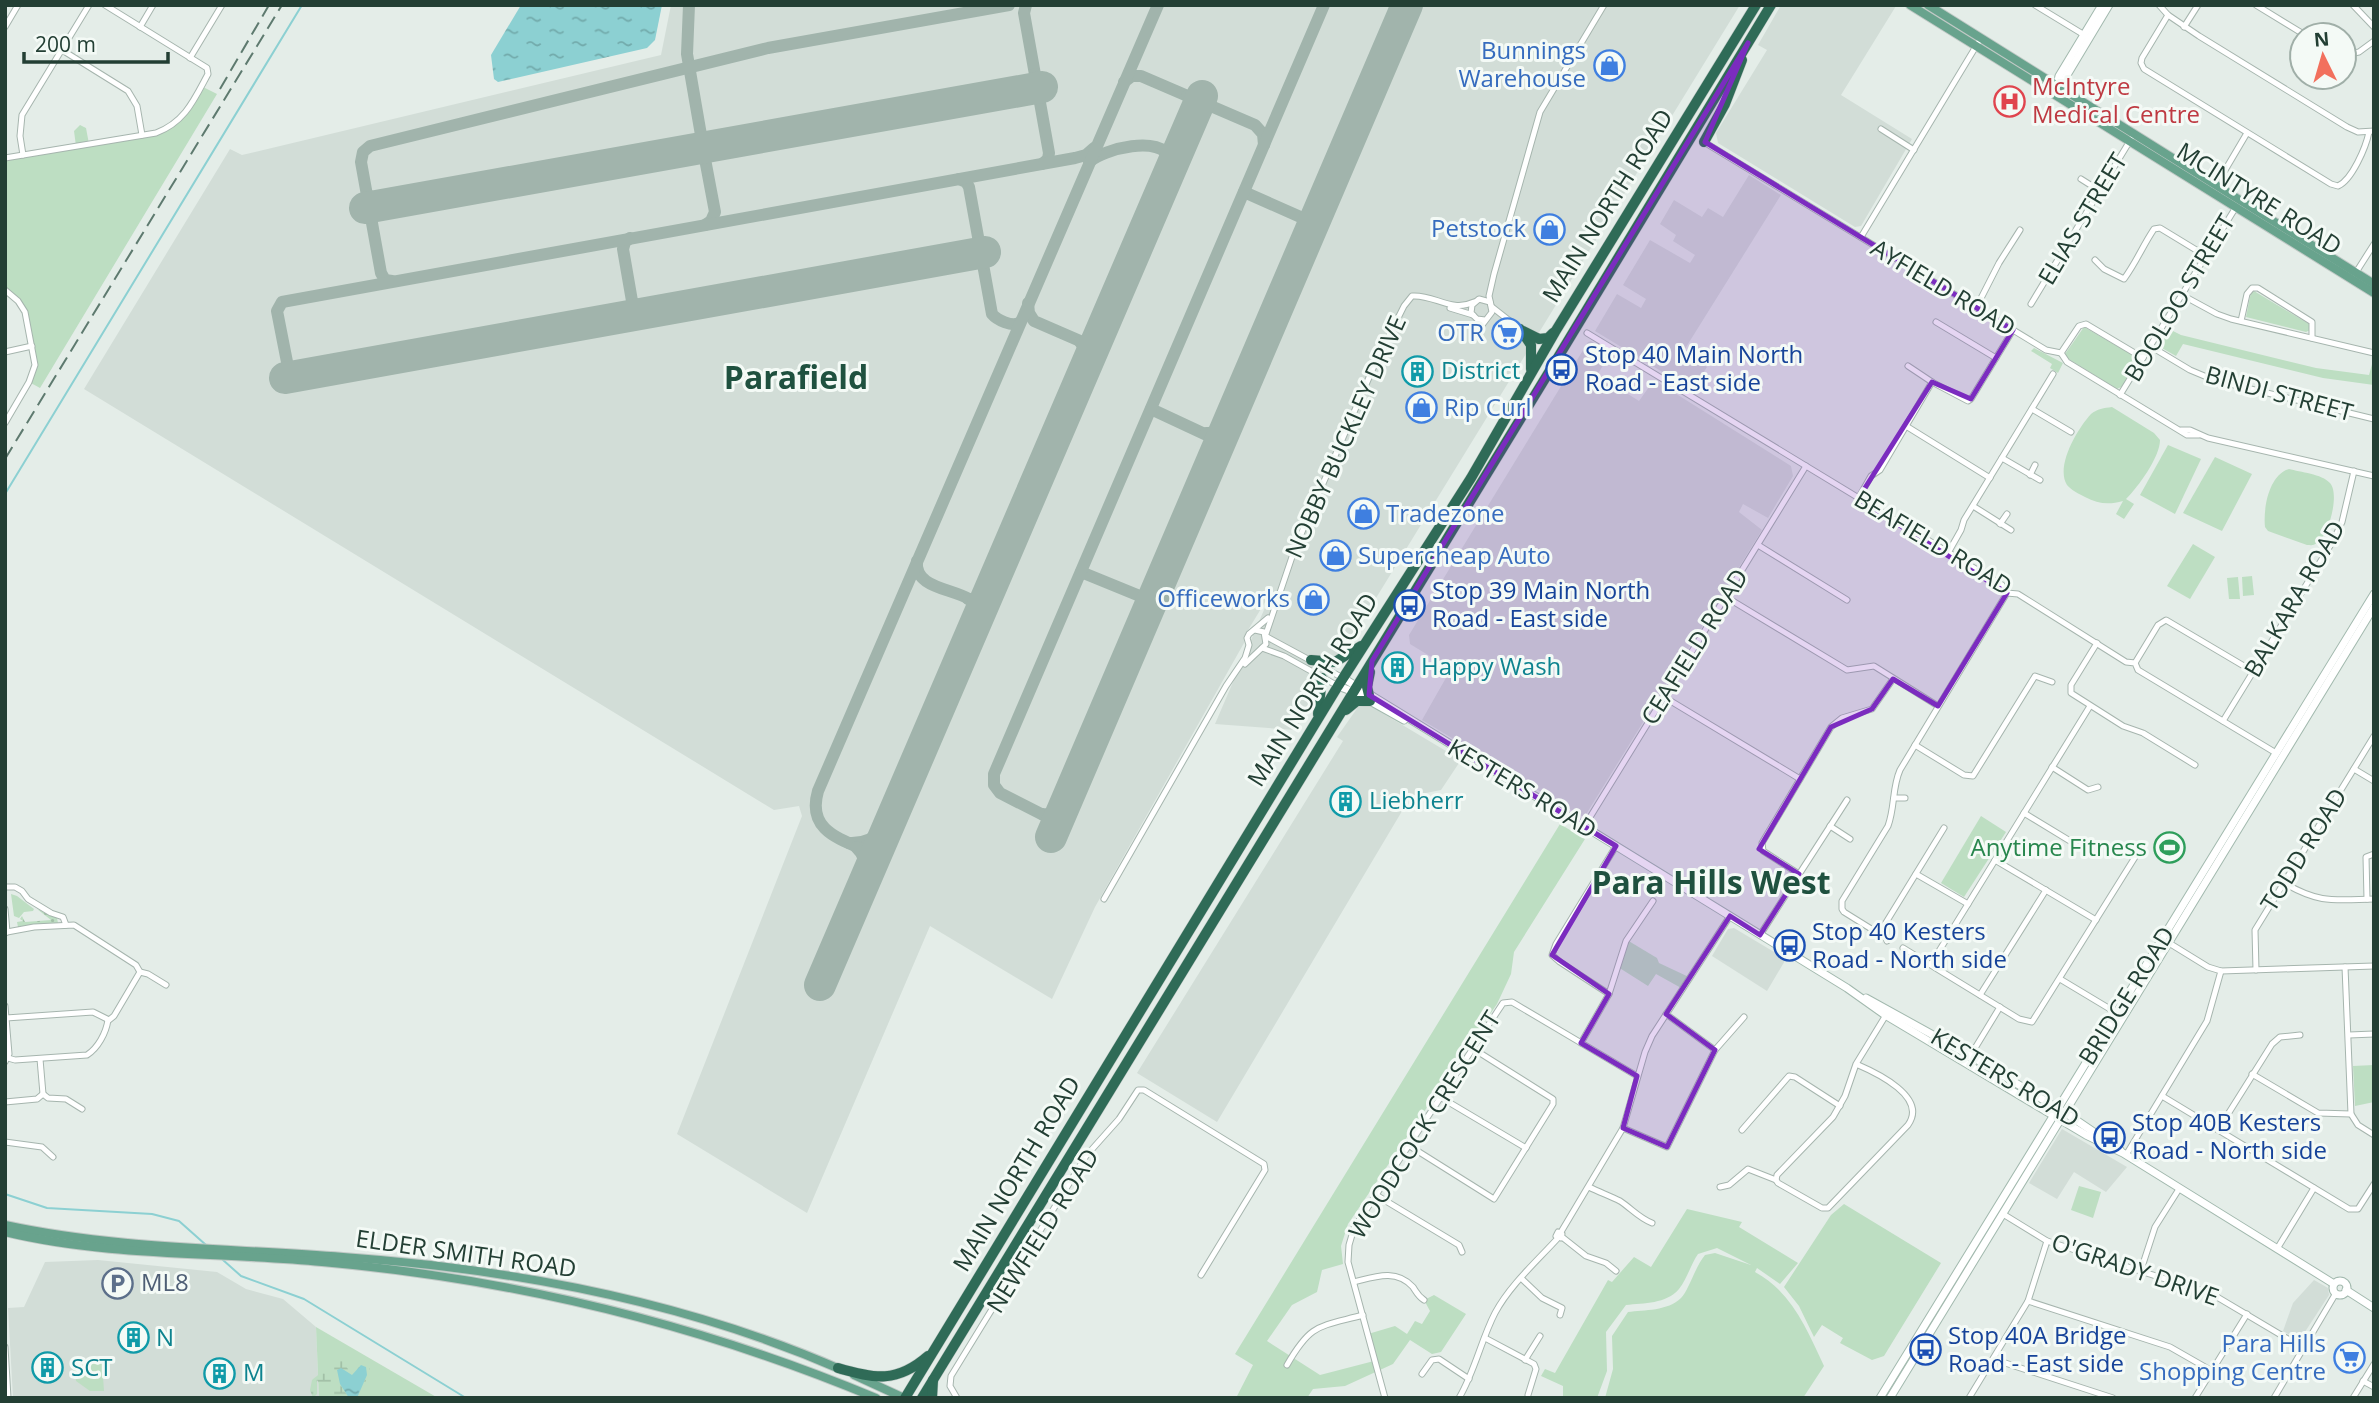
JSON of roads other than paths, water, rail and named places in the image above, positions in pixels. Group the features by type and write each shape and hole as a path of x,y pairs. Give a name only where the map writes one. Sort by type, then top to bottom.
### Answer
{"highway":[{"name":"MAIN NORTH ROAD","path":"905,1398 1340,682 1431,543 1555,332 1756,5"},
{"name":"MAIN NORTH ROAD","path":"922,1398 1771,5"},
{"path":"1704,142 1726,104 1748,43"},
{"path":"1518,329 1539,338 1548,338 1555,332"},
{"path":"1518,329 1531,345 1531,373"},
{"path":"1311,660 1335,662 1364,643"},
{"path":"1340,715 1357,701 1369,698 1367,686 1372,661"},
{"path":"1316,722 1322,678"},
{"path":"838,1368 876,1377 895,1376 917,1365 936,1349"},
{"path":"932,1398 933,1379"}],"main road":[{"name":"MCINTYRE ROAD","path":"1909,5 1979,42"},
{"name":"MCINTYRE ROAD","path":"1928,5 1979,42 2354,277 2374,293"},
{"path":"2086,36 2102,5"},
{"path":"2054,89 2059,76 2109,5"},
{"name":"MCINTYRE ROAD","path":"2354,277 2374,284"},
{"name":"BRIDGE ROAD","path":"1880,1398 1902,1370 2166,941 2373,595"},
{"name":"BRIDGE ROAD","path":"2279,755 2374,607"},
{"name":"KESTERS ROAD","path":"1340,682 1412,722 1887,1012 1966,1064 2059,1114 2334,1284"},
{"name":"BRIDGE ROAD","path":"2059,1114 2065,1098 2166,941"},
{"name":"KESTERS ROAD","path":"1887,1012 1971,1056 2045,1101 2059,1114"},
{"path":"2045,1101 2065,1098"},
{"name":"ELDER SMITH ROAD","path":"5,1225 89,1239 204,1251"},
{"name":"ELDER SMITH ROAD","path":"5,1235 66,1243 426,1264 606,1293 674,1310 775,1342 905,1398"},
{"name":"ELDER SMITH ROAD","path":"226,1252 438,1274 536,1293 667,1324 792,1364 876,1398"},
{"path":"508,1287 523,1278 536,1293"},
{"path":"2346,1290 2342,1294 2336,1293 2333,1290 2334,1284 2343,1282 2346,1290 2374,1308"},
{"name":"BRIDGE ROAD","path":"1890,1398 1902,1370"}],"street":[{"path":"5,27 19,5"},
{"path":"23,155 20,135 22,115 89,5"},
{"path":"5,158 142,135 168,128 182,117 194,100 208,71 105,5"},
{"path":"140,27 153,5"},
{"path":"190,58 222,5"},
{"path":"1494,274 1471,307 1473,337 1491,315 1489,296 1494,274 1540,112 1604,5"},
{"path":"2159,5 2184,27 2347,127 2358,132 2371,132 2344,183 2338,186 2142,67 2142,58 2168,15"},
{"path":"2184,27 2197,5"},
{"path":"2256,5 2288,25"},
{"path":"2353,5 2374,27"},
{"path":"2037,6 2086,36"},
{"path":"2358,52 2374,41"},
{"path":"1861,237 1979,42"},
{"path":"62,50 128,91 137,106 142,135"},
{"path":"1881,129 1914,150"},
{"path":"2221,177 2247,133"},
{"name":"ELIAS STREET","path":"2031,304 2133,137"},
{"name":"AYFIELD ROAD","path":"1704,142 2046,351 2061,353 2067,362 2189,436 2199,435 2374,476"},
{"path":"2081,179 2100,191"},
{"name":"BOOLOO STREET","path":"2120,396 2237,205"},
{"path":"2095,260 2104,269 2124,279 2154,229 2160,228 2206,256"},
{"path":"1976,308 2020,230"},
{"path":"2354,277 2374,244"},
{"path":"2241,321 2248,292 2252,288 2258,288 2312,321 2312,338"},
{"path":"5,290 22,306 33,346 34,373 5,423"},
{"name":"NOBBY BUCKLEY DRIVE","path":"1267,636 1272,612 1295,548 1374,366 1409,298 1418,295 1473,316"},
{"path":"2182,295 2217,314 2374,353"},
{"path":"1476,301 1485,299 1518,329"},
{"name":"NOBBY BUCKLEY DRIVE","path":"1444,304 1460,307 1476,301"},
{"path":"1473,316 1497,319 1518,329"},
{"path":"1936,322 1997,358"},
{"path":"2061,353 2079,326 2086,324 2143,358"},
{"path":"1908,366 1968,401 2013,330"},
{"name":"BEAFIELD ROAD","path":"1587,333 2002,584 2007,593 2018,594 2126,662 2135,663 2138,670 2279,755"},
{"path":"5,352 33,346"},
{"name":"BINDI STREET","path":"2150,346 2190,370 2214,380 2374,419"},
{"path":"1948,553 1964,520 2053,374"},
{"path":"1858,499 1871,476 1880,470 1932,382"},
{"path":"2032,409 2071,432"},
{"path":"2055,431 2059,425"},
{"path":"1906,426 1990,478"},
{"path":"2002,458 2040,481"},
{"path":"2030,475 2035,464"},
{"name":"CEAFIELD ROAD","path":"1584,827 1806,467"},
{"name":"BALKARA ROAD","path":"2223,721 2333,541 2342,522 2354,471"},
{"path":"1973,506 2011,530"},
{"path":"2000,524 2007,514"},
{"path":"1758,545 1847,600"},
{"path":"1882,929 1873,930 1844,912 1841,906 1888,825 1896,779 2007,593"},
{"path":"1726,597 1847,670 1874,666 1938,706"},
{"name":"NOBBY BUCKLEY DRIVE","path":"1255,629 1272,612"},
{"path":"2135,663 2158,625 2166,620 2254,672"},
{"path":"1104,899 1234,674 1245,657 1249,645 1247,636 1255,629 1260,629 1267,636 1266,644 1234,674"},
{"name":"KESTERS ROAD","path":"1267,636 1311,660 1340,682"},
{"path":"2097,643 2070,690 2074,696 2195,765"},
{"path":"1249,645 1261,649"},
{"name":"KESTERS ROAD","path":"1261,649 1284,656 1322,678 1340,682"},
{"path":"1915,745 1964,775 1973,776 2035,676 2052,682"},
{"path":"1799,874 1763,852 1762,843 1831,727 1842,718 1872,709 1893,679"},
{"path":"1664,697 1800,779"},
{"path":"1931,964 2090,706"},
{"name":"TODD ROAD","path":"2256,970 2254,932 2374,736"},
{"path":"2052,767 2088,789 2098,787"},
{"path":"2354,769 2374,781"},
{"path":"1894,798 1905,797"},
{"path":"1760,935 1847,800"},
{"path":"2024,813 2075,844"},
{"path":"1830,826 1850,839"},
{"path":"1882,929 1945,826"},
{"path":"1609,994 1552,955 1556,944 1616,846"},
{"path":"2034,1030 2032,1022 2137,854"},
{"path":"2284,883 2317,899 2370,899 2365,858 2368,854 2374,854"},
{"path":"1995,860 2096,920"},
{"path":"1916,874 1968,904"},
{"path":"5,887 15,887 23,891 28,899 63,917 65,925"},
{"path":"1980,995 2046,890"},
{"path":"1581,1043 1609,994 1626,941 1653,901"},
{"path":"5,909 6,932 77,926 136,965 140,972 166,985"},
{"path":"1459,1398 1502,1301 1560,1236 1623,1128 1637,1076 1652,1036 1730,916"},
{"path":"1882,929 1887,941"},
{"path":"2166,941 2208,967 2221,971 2374,966"},
{"path":"1903,948 2024,1021 2032,1022"},
{"path":"2345,967 2351,1114 2358,1125 2374,1135"},
{"path":"2125,1154 2210,1017 2221,971"},
{"path":"5,1006 7,1060 90,1054 106,1029 108,1020 114,1016 140,972"},
{"path":"2060,979 2110,1009"},
{"name":"WOODCOCK CRESCENT","path":"1385,1398 1348,1262 1354,1228 1503,1003 1512,1002 1637,1076"},
{"path":"1966,1064 2000,1007"},
{"path":"6,1018 93,1012 108,1020"},
{"path":"1776,1180 1781,1170 1833,1117 1856,1065 1887,1012"},
{"path":"1667,1014 1715,1050"},
{"path":"1623,1128 1667,1147 1715,1050 1744,1017"},
{"path":"2348,1035 2374,1034"},
{"path":"2218,1130 2276,1039 2301,1035"},
{"path":"1408,1145 1494,1199 1553,1104 1553,1099 1472,1048"},
{"path":"40,1059 43,1094 48,1098 66,1099 82,1109"},
{"path":"1720,1187 1730,1185 1748,1169 1776,1180 1822,1208 1828,1208 1912,1121 1913,1106 1906,1094 1856,1065"},
{"path":"2252,1074 2318,1113 2351,1114"},
{"path":"1742,1130 1789,1076 1795,1077 1840,1106"},
{"name":"NEWFIELD ROAD","path":"957,1398 950,1386 951,1376 1086,1156 1119,1119 1138,1090 1144,1090 1264,1164 1265,1171 1201,1275"},
{"path":"5,1102 37,1099 43,1094"},
{"path":"2162,1096 2354,1210 2360,1207 2374,1184"},
{"path":"1440,1097 1526,1148"},
{"path":"5,1142 45,1148 53,1157"},
{"path":"1589,1187 1619,1201 1633,1210 1639,1219 1652,1223"},
{"path":"2277,1249 2314,1188"},
{"path":"2141,1270 2155,1227 2179,1189"},
{"path":"1376,1195 1459,1245 1462,1252"},
{"name":"O'GRADY DRIVE","path":"1999,1212 2047,1241 2207,1291 2303,1348"},
{"path":"1560,1236 1586,1255 1616,1271"},
{"path":"1969,1398 2028,1301 2047,1241"},
{"path":"1354,1282 1379,1276 1396,1276 1412,1286 1424,1300"},
{"path":"1522,1279 1542,1298 1562,1308 1559,1315"},
{"path":"2274,1398 2336,1293"},
{"path":"2028,1301 2170,1347 2212,1371"},
{"path":"2195,1398 2247,1314"},
{"path":"1287,1365 1307,1334 1320,1326 1363,1315"},
{"path":"1525,1360 1541,1336"},
{"path":"1485,1338 1534,1364 1536,1369 1528,1395"},
{"path":"5,1348 8,1398"},
{"path":"1422,1374 1432,1360 1438,1359 1469,1379"},
{"path":"1993,1359 2113,1398"},
{"path":"2353,1398 2374,1364"},
{"path":"2363,1381 2374,1387"}],"water":[{"path":"521,5 662,5 655,40 647,48 498,82 494,79 491,55"},
{"path":"361,1365 366,1367 367,1375 357,1398 349,1398 340,1384 337,1370 341,1368 352,1375"}],"waterway":[{"path":"5,494 302,5"},
{"path":"5,1194 47,1208 152,1214 179,1221 206,1245"},
{"path":"223,1260 241,1276 304,1299 466,1398"}],"railway":[{"path":"220,89 269,5"},
{"path":"5,459 282,5"}],"place":[{"name":"Bunnings Warehouse","path":"1609,65"},
{"name":"McIntyre Medical Centre","path":"2009,101"},
{"name":"Petstock","path":"1549,229"},
{"name":"OTR","path":"1507,333"},
{"name":"Stop 40 Main North Road - East side","path":"1562,369"},
{"name":"District","path":"1418,371"},
{"name":"Rip Curl","path":"1421,408"},
{"name":"Tradezone","path":"1363,514"},
{"name":"Supercheap Auto","path":"1335,556"},
{"name":"Officeworks","path":"1313,599"},
{"name":"Stop 39 Main North Road - East side","path":"1409,605"},
{"name":"Happy Wash","path":"1398,667"},
{"name":"Liebherr","path":"1346,801"},
{"name":"Anytime Fitness","path":"2170,848"},
{"name":"Stop 40 Kesters Road - North side","path":"1789,946"},
{"name":"Stop 40B Kesters Road - North side","path":"2109,1137"},
{"name":"ML8","path":"118,1283"},
{"name":"N","path":"133,1338"},
{"name":"Stop 40A Bridge Road - East side","path":"1925,1350"},
{"name":"Para Hills Shopping Centre","path":"2349,1358"},
{"name":"SCT","path":"48,1368"},
{"name":"M","path":"220,1373"}],"district":[{"name":"Parafield","path":"796,378"},
{"name":"Para Hills West","path":"1711,883"}]}
